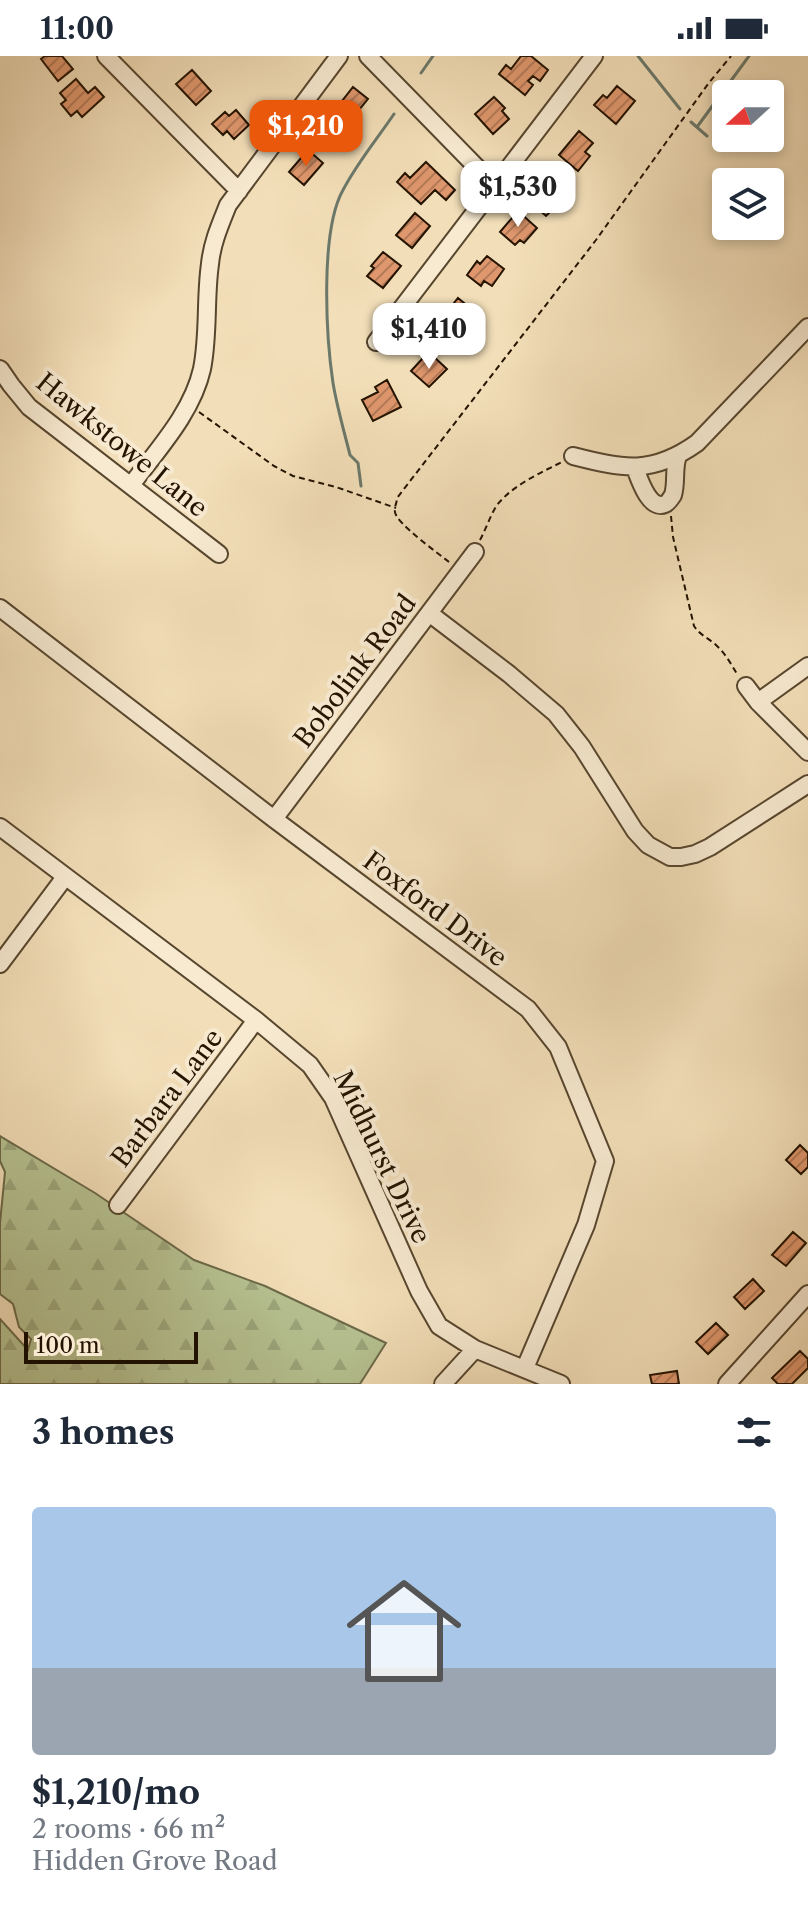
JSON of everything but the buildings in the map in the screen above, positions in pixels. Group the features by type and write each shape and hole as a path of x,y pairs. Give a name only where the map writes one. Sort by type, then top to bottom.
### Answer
{"street":[{"path":"106,56 239,191"},
{"path":"132,484 189,404 201,371 207,332 210,263 216,233 228,205 339,56"},
{"path":"368,56 496,187"},
{"path":"376,342 594,56"},
{"path":"573,456 635,468 678,456 697,443 808,327"},
{"name":"Hawkstowe Lane","path":"0,369 29,407 219,554"},
{"path":"635,468 648,497 660,505 667,504 672,497 678,456"},
{"name":"Bobolink Road","path":"274,819 475,552"},
{"name":"Foxford Drive","path":"0,608 528,1009 558,1047 605,1161 586,1225 525,1368"},
{"path":"429,613 556,714 582,747 635,831 648,845 670,857 695,854 710,847 808,784"},
{"path":"758,702 808,666"},
{"path":"746,686 808,752"},
{"name":"Midhurst Drive","path":"0,827 256,1020 310,1065 333,1098 419,1291 439,1326 475,1349 561,1384"},
{"path":"0,964 65,877"},
{"name":"Barbara Lane","path":"118,1205 256,1020"},
{"path":"727,1384 808,1294"},
{"path":"443,1384 475,1349"}],"path":[{"path":"461,570 399,520 395,512 397,498 596,240 731,56"},
{"path":"189,404 274,466 293,476 396,508"},
{"path":"475,552 500,502 529,479 573,456"},
{"path":"667,504 694,626 724,654 746,686"}],"green space":[{"path":"0,1136 95,1193 194,1260 265,1286 386,1343 360,1384 0,1384 0,1319 28,1350 31,1339 19,1327 13,1304 0,1294 0,1223 5,1172 0,1161"}],"waterway":[{"path":"421,73 433,56"},
{"path":"638,56 680,109"},
{"path":"697,127 749,56"},
{"path":"361,486 358,463 350,455 333,383 328,339 328,257 336,208 343,190 394,114"},
{"path":"691,122 707,136"}]}
